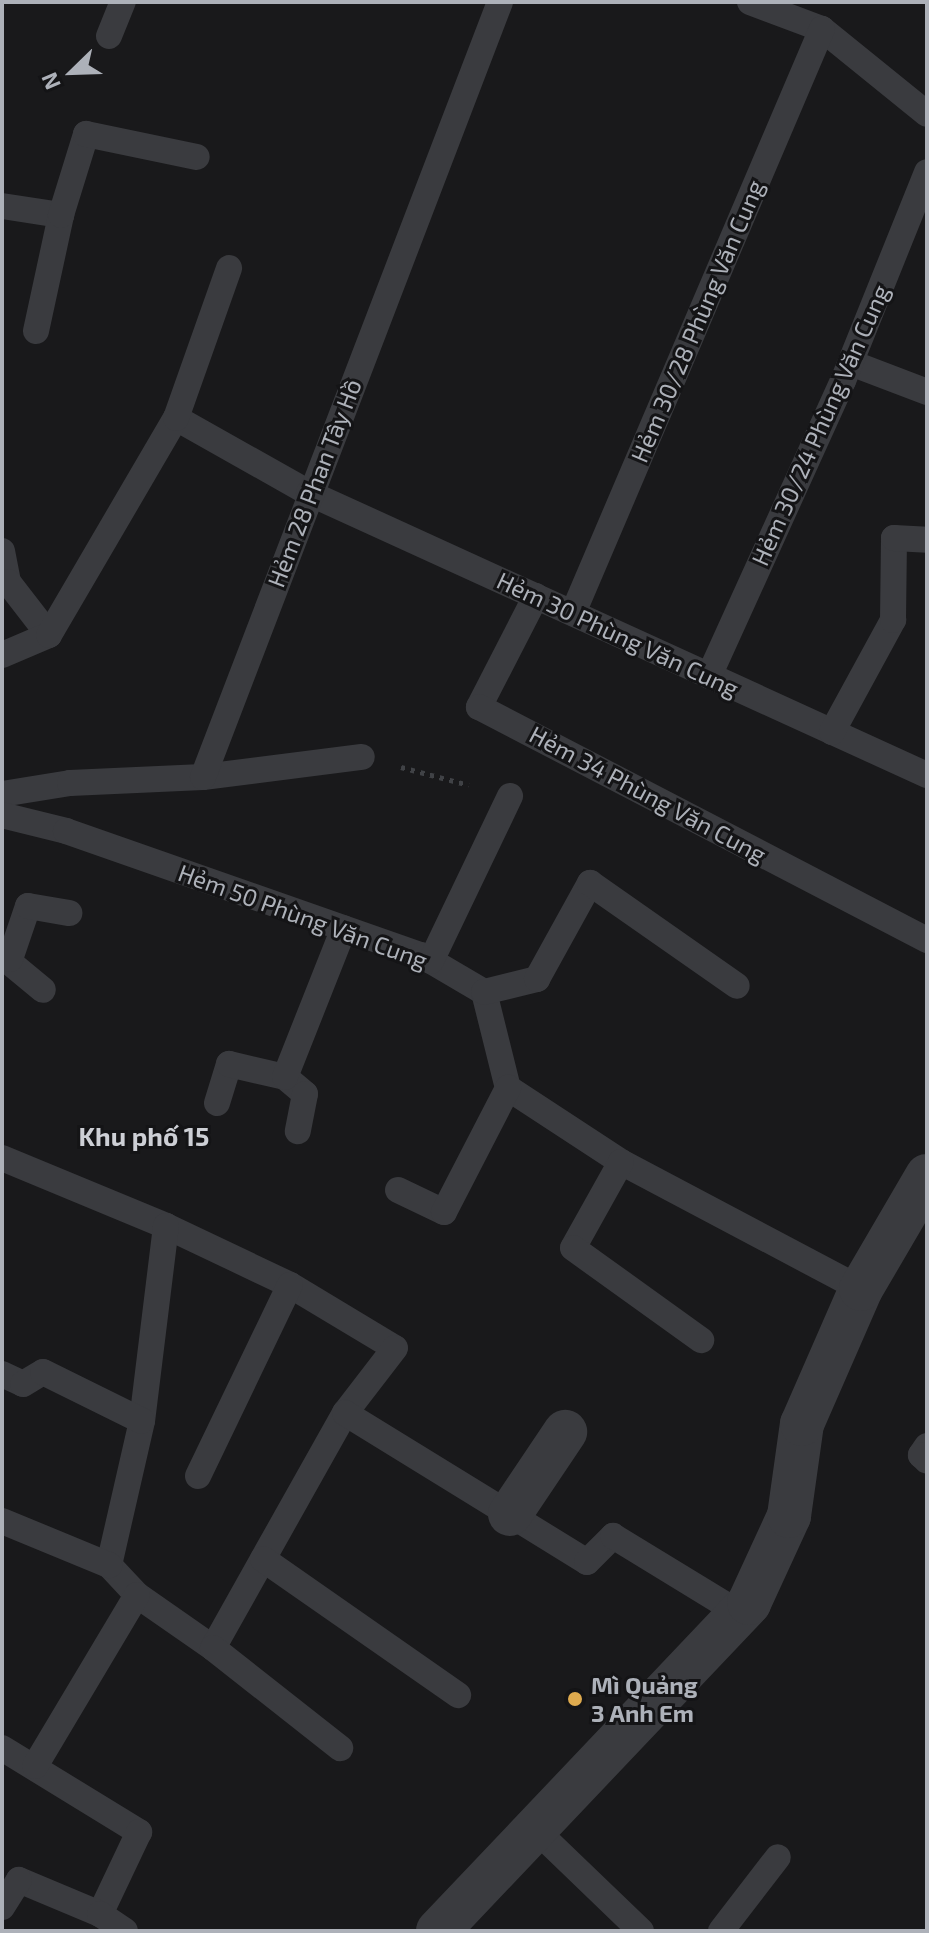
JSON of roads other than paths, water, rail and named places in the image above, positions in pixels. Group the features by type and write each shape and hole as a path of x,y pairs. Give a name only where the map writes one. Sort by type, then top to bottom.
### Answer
{"street":[{"path":"446,1928 535,1829 749,1603 789,1516 802,1424 861,1289 927,1176"},
{"path":"510,1514 565,1432"}],"lane":[{"path":"109,36 123,2"},
{"name":"Hẻm 28 Phan Tây Hồ","path":"203,777 309,493 500,2"},
{"path":"750,2 822,29 927,114"},
{"name":"Hẻm 30/28 Phùng Văn Cung","path":"573,613 822,29"},
{"path":"36,331 61,215 86,134 197,157"},
{"name":"Hẻm 30/24 Phùng Văn Cung","path":"709,676 851,363 927,172"},
{"path":"2,206 61,215"},
{"path":"2,655 49,635 176,418 229,268"},
{"path":"851,363 927,392"},
{"name":"Hẻm 30 Phùng Văn Cung","path":"176,418 309,493 927,775"},
{"path":"832,732 893,620 894,538 927,540"},
{"path":"2,551 8,582 49,635"},
{"name":"Hẻm 34 Phùng Văn Cung","path":"536,596 479,707 927,940"},
{"path":"2,794 70,783 203,777 362,757"},
{"path":"431,961 510,796"},
{"name":"Hẻm 50 Phùng Văn Cung","path":"2,815 66,831 344,928 431,961 484,992"},
{"path":"398,1190 444,1212 508,1088 484,992 537,979 590,883 737,986"},
{"path":"43,990 6,958 28,906 69,913"},
{"path":"285,1077 344,928"},
{"path":"217,1103 229,1064 285,1077 305,1094 298,1131"},
{"path":"508,1088 621,1162 861,1289"},
{"path":"2,1158 166,1226 290,1285 395,1348 345,1413 213,1648"},
{"path":"621,1162 573,1248 701,1340"},
{"path":"109,1565 142,1421 166,1226"},
{"path":"198,1476 290,1285"},
{"path":"2,1374 23,1384 43,1372 142,1421"},
{"path":"345,1413 587,1562 613,1536 739,1613"},
{"path":"927,1446 921,1455 927,1461"},
{"path":"2,1521 109,1565 137,1595 213,1648 340,1748"},
{"path":"263,1559 458,1695"},
{"path":"35,1766 137,1595"},
{"path":"2,1748 139,1832 100,1914"},
{"path":"535,1829 641,1931"},
{"path":"721,1931 778,1857"},
{"path":"2,1907 19,1880 100,1914 125,1931"}],"place":[{"name":"Mì Quảng 3 Anh Em","path":"575,1699"}],"district":[{"name":"Khu phố 15","path":"144,1136"}]}
